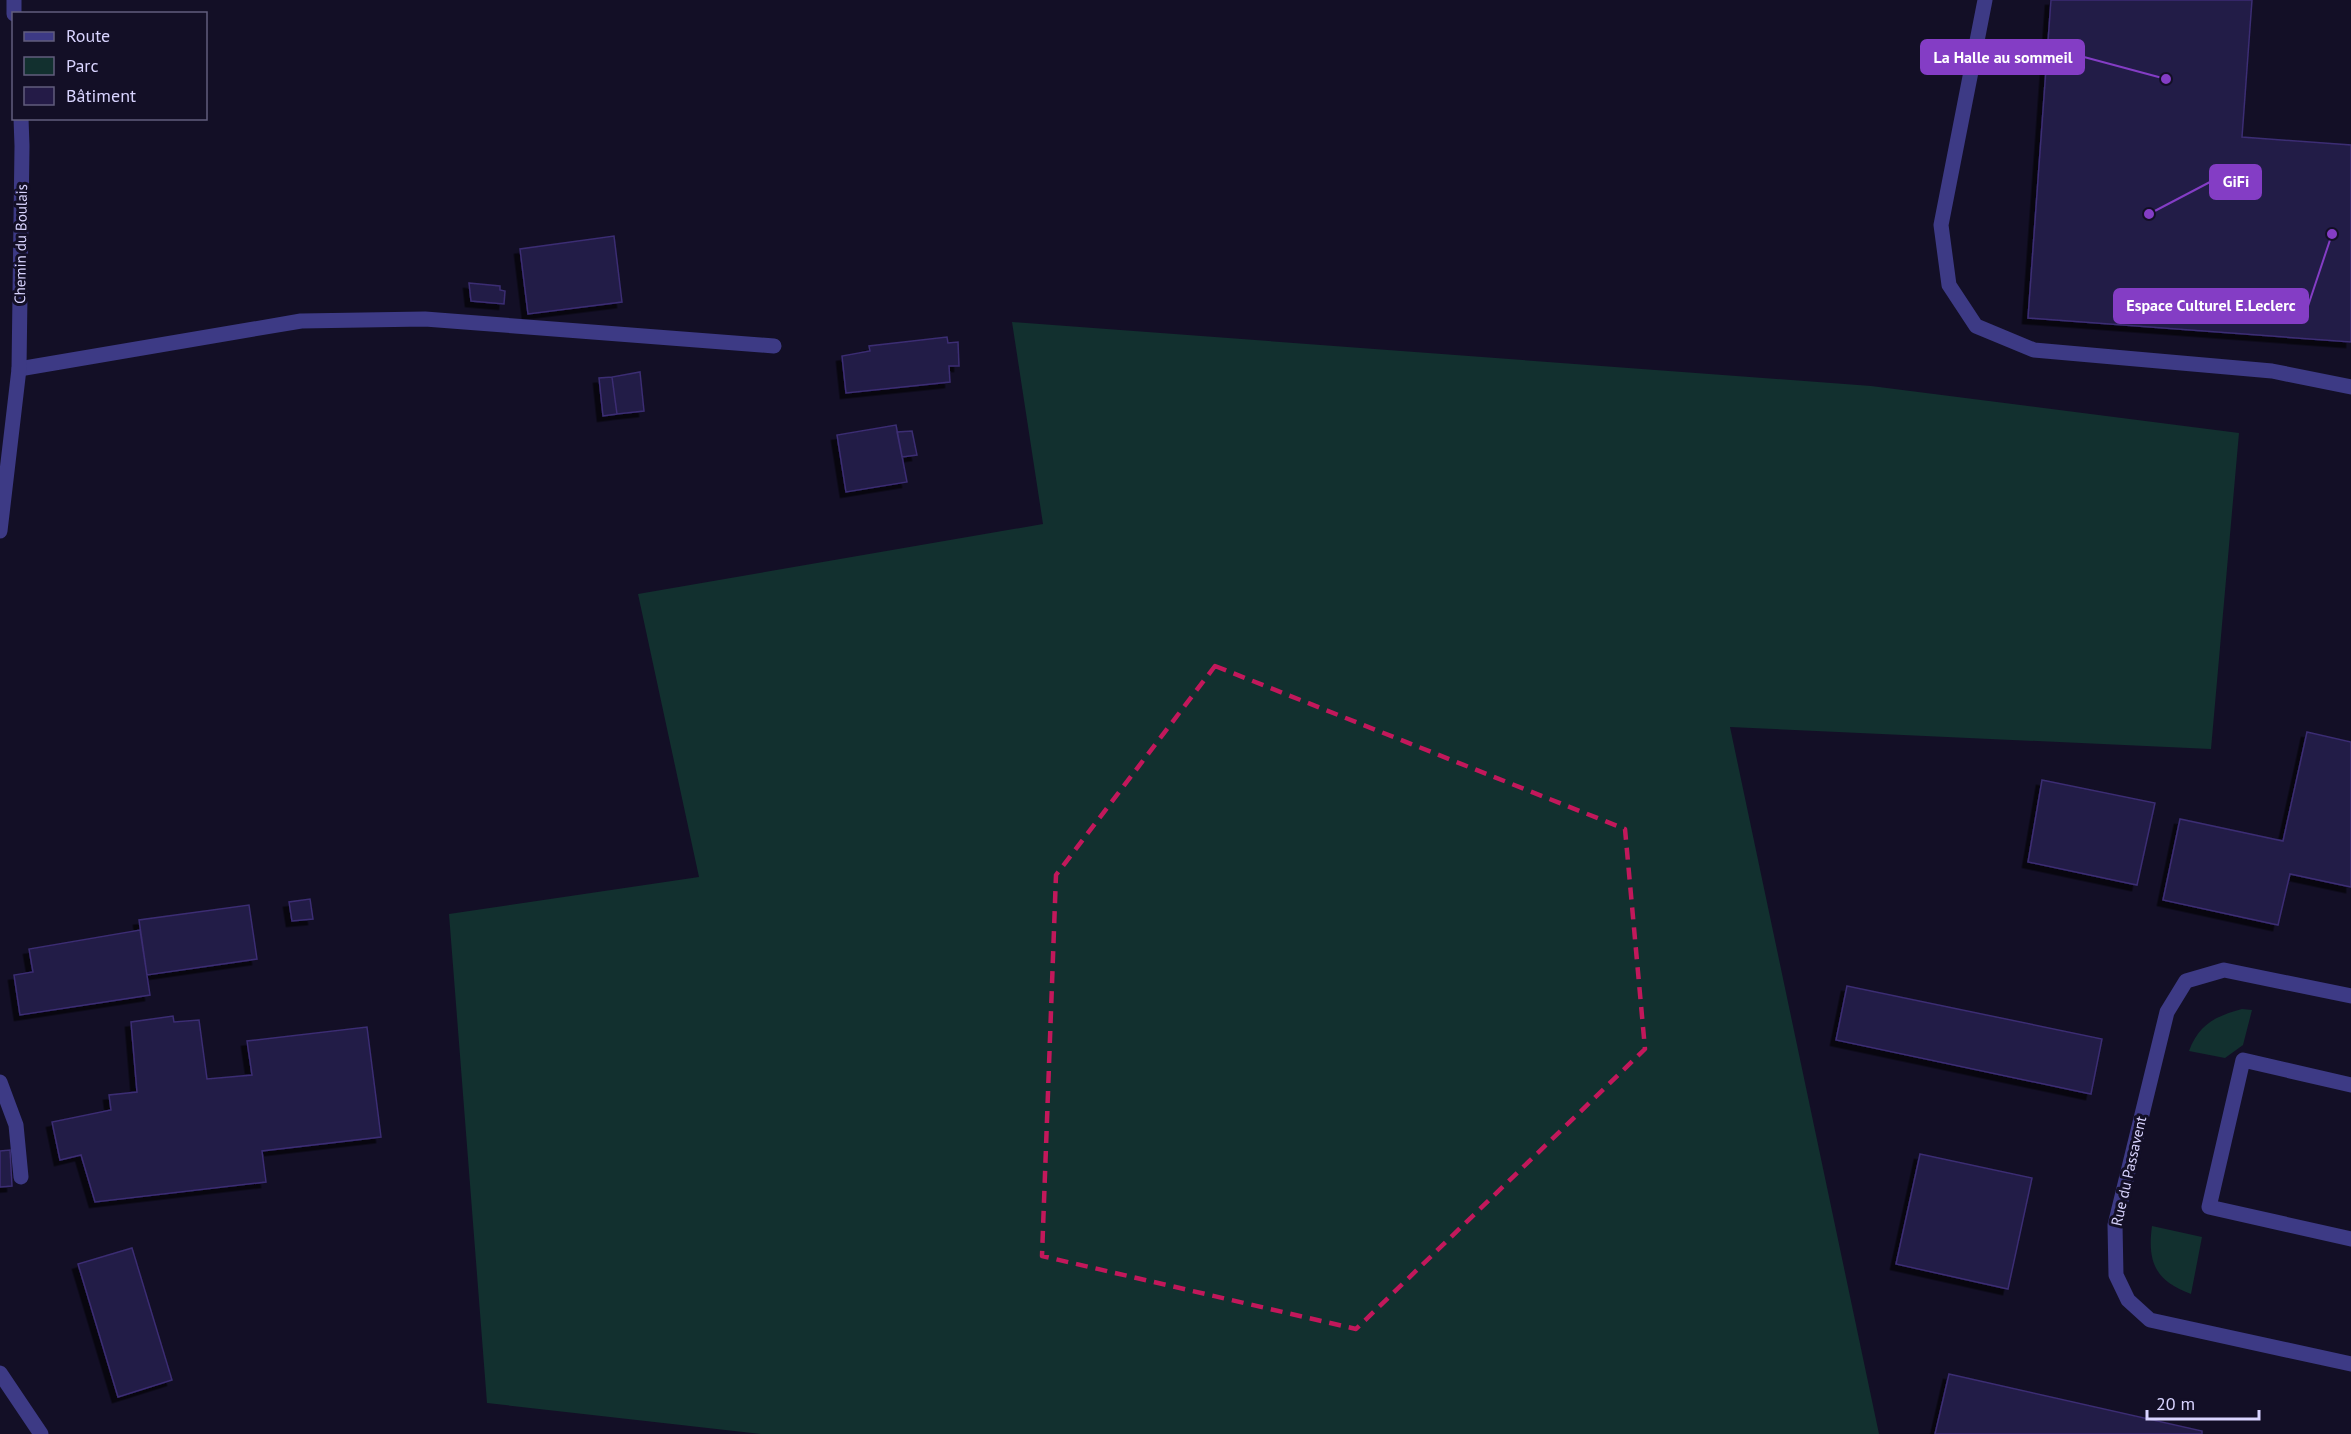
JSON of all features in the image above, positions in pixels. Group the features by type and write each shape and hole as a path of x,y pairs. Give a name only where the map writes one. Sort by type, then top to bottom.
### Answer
{"street":[{"path":"1985,0 1941,225 1949,285 1976,326 2034,350 2272,371 2351,387"},
{"name":"Chemin du Boulais","path":"0,531 19,369 21,120"},
{"path":"19,369 301,321 425,319 774,346"},
{"name":"Rue du Passavent","path":"2351,996 2224,970 2186,981 2167,1012 2115,1226 2116,1275 2128,1300 2150,1320 2351,1364"},
{"path":"2351,1085 2243,1060 2209,1207 2351,1239"},
{"path":"0,1082 16,1125 21,1177"},
{"path":"0,1373 41,1434"}],"highlighted area":[{"path":"1215,666 1625,829 1645,1049 1356,1329 1042,1256 1056,875"}],"green space":[{"path":"1012,322 1871,386 2239,433 2211,749 1730,727 1879,1434 761,1434 487,1403 449,914 699,877 638,594 1043,524"},
{"path":"2242,1009 2252,1010 2243,1045 2225,1058 2189,1051 2198,1034 2209,1022"},
{"path":"2152,1226 2202,1237 2191,1294 2169,1283 2156,1269 2151,1250"}],"building":[{"path":"2051,0 2252,0 2242,137 2351,145 2351,342 2028,318"},
{"path":"614,236 622,302 528,314 520,249"},
{"path":"469,283 500,286 500,290 505,291 504,304 471,301"},
{"path":"947,337 948,343 958,342 959,366 949,366 950,382 846,393 842,356 870,351 869,346"},
{"path":"640,372 644,411 617,414 612,377"},
{"path":"612,377 617,414 603,416 599,378"},
{"path":"896,425 907,482 846,492 837,435"},
{"path":"912,431 917,455 902,457 897,432"},
{"path":"2307,732 2351,742 2351,887 2290,874 2278,925 2163,900 2180,819 2283,841"},
{"path":"2042,780 2155,803 2137,885 2028,862"},
{"path":"310,899 313,919 292,921 289,902"},
{"path":"249,905 257,959 147,975 139,920"},
{"path":"140,930 150,995 20,1015 14,975 33,972 29,949"},
{"path":"1847,986 2102,1039 2091,1094 1836,1040"},
{"path":"173,1016 174,1022 199,1020 207,1079 252,1075 247,1041 367,1027 381,1137 262,1151 266,1182 95,1202 81,1155 60,1160 52,1122 111,1110 109,1095 137,1092 131,1022"},
{"path":"10,1150 12,1186 0,1187 0,1151"},
{"path":"1920,1154 2032,1178 2008,1289 1896,1264"},
{"path":"132,1248 172,1380 118,1397 78,1264"},
{"path":"1949,1374 2202,1431 2202,1434 1935,1434"}],"place":[{"name":"La Halle au sommeil","path":"2166,79"},
{"name":"GiFi","path":"2149,214"},
{"name":"Espace Culturel E.Leclerc","path":"2332,234"}]}
